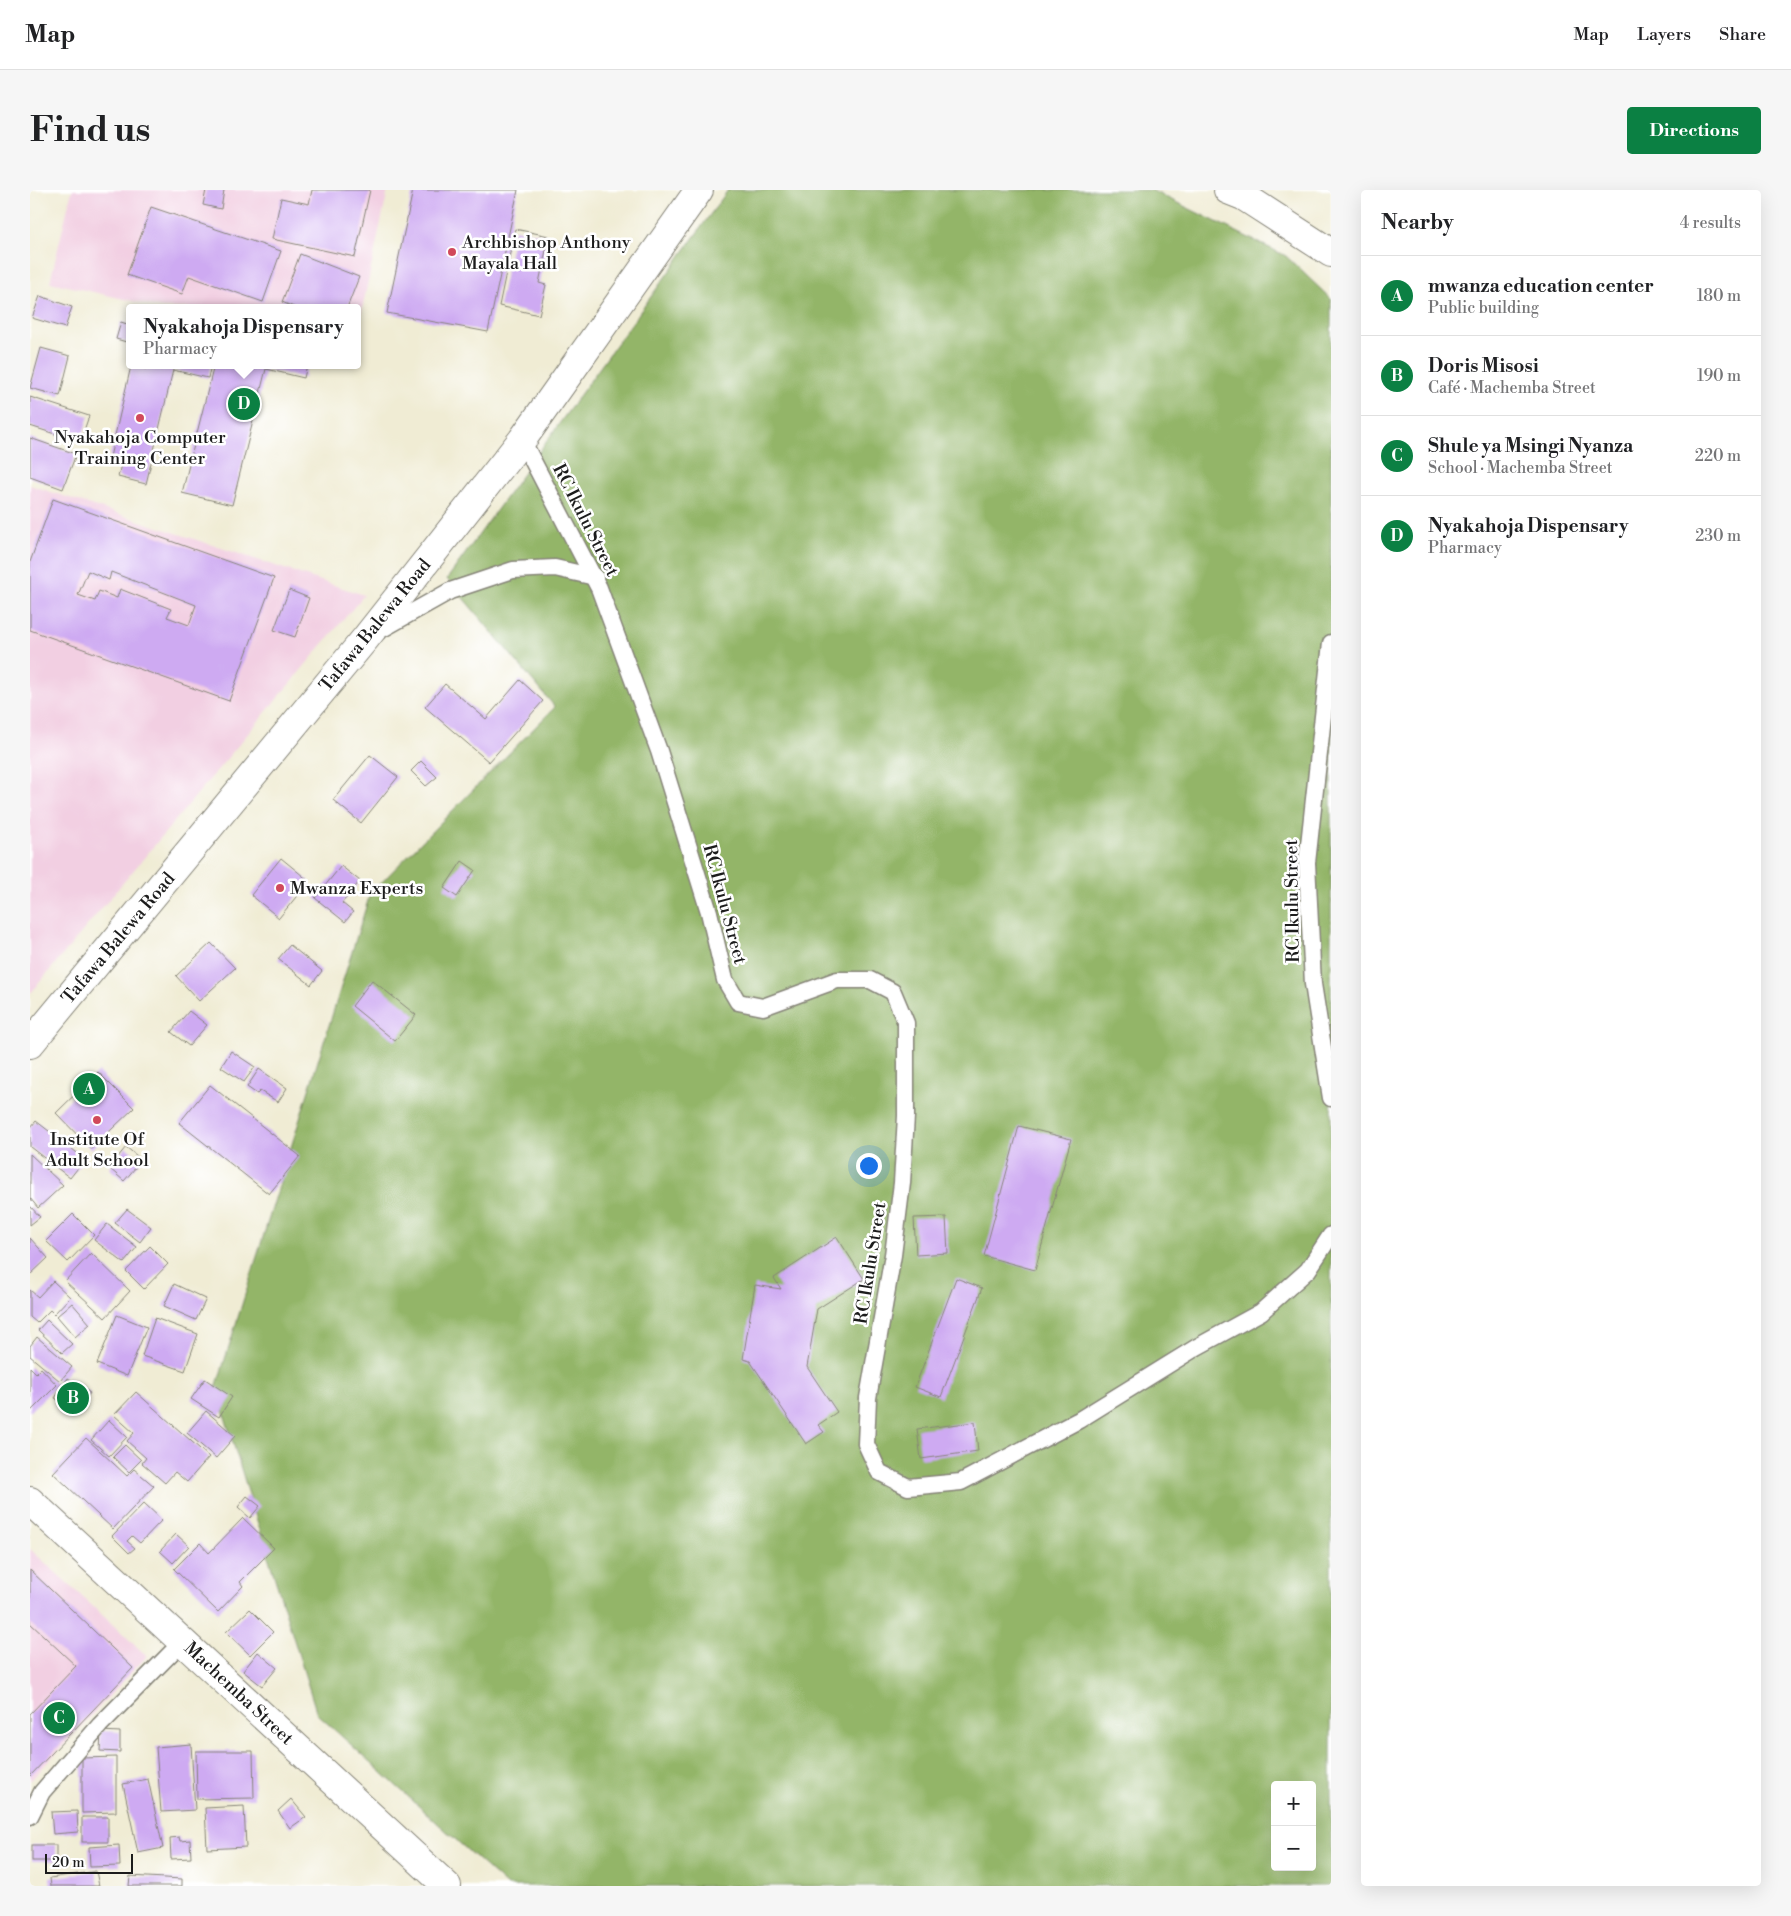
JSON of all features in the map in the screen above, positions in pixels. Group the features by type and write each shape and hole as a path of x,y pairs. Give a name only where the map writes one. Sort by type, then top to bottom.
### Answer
{"main road":[{"name":"Tafawa Balewa Road","path":"30,1044 365,639 522,440 699,190"},
{"path":"1228,190 1243,196 1331,253"},
{"name":"Machemba Street","path":"30,1501 447,1886"}],"lane":[{"name":"RC Ikulu Street","path":"522,440 595,577 659,751 709,912 725,980 738,1002 762,1007 837,980 870,980 893,992 906,1023 906,1116 902,1183 893,1255 868,1398 866,1444 880,1472 908,1487 961,1482 1079,1420 1197,1347 1261,1312 1308,1270 1331,1235"},
{"path":"365,639 450,591 513,570 555,568 595,577"},
{"name":"RC Ikulu Street","path":"1331,643 1307,863 1313,984 1331,1098"},
{"path":"30,1816 42,1792 93,1732 183,1641"}],"shaded area":[{"path":"72,190 388,190 361,314 361,304 145,304 50,282"},
{"path":"30,485 364,595 30,994"},
{"path":"30,1549 147,1656 30,1781"}],"green space":[{"path":"728,190 1151,190 1286,256 1331,299 1331,1886 507,1886 317,1714 216,1388 370,894 555,707 447,579"}],"building":[{"path":"206,190 224,190 221,209 203,205"},
{"path":"312,190 370,190 355,257 272,239 281,198 309,204"},
{"name":"Archbishop Anthony Mayala Hall","path":"413,190 518,190 488,332 387,313"},
{"path":"151,207 281,251 263,302 189,276 182,294 127,275"},
{"path":"515,229 549,236 539,283 546,285 539,315 499,306"},
{"path":"300,254 359,277 349,304 287,304 282,302"},
{"path":"40,296 72,307 65,328 32,318"},
{"path":"121,322 126,324 126,342 116,339"},
{"path":"41,348 70,356 60,396 30,388"},
{"name":"Nyakahoja Computer Training Center","path":"130,369 210,369 208,378 173,370 146,484 118,477 122,460 110,457"},
{"path":"213,369 266,369 232,505 182,493"},
{"path":"266,369 306,369 304,378"},
{"name":"Nyakahoja Computer Training Center","path":"30,397 89,416 80,442 30,426"},
{"path":"30,438 76,454 63,489 30,477"},
{"path":"53,499 274,578 229,701 30,630 30,562","holes":["88,571 109,580 111,572 196,605 189,625 167,617 171,609 120,589 117,598 99,591 95,601 78,595"]},
{"path":"289,590 309,598 295,637 274,630"},
{"path":"520,680 543,701 489,762 425,707 445,684 486,719"},
{"path":"370,755 398,777 361,823 333,800"},
{"path":"421,761 437,777 426,786 411,771"},
{"name":"Mwanza Experts","path":"281,858 309,881 279,918 251,895"},
{"path":"462,861 475,870 457,897 444,888"},
{"name":"Mwanza Experts","path":"341,866 360,881 342,903 353,912 345,922 315,898"},
{"path":"211,943 235,968 199,1001 176,976"},
{"path":"290,945 322,971 311,985 278,959"},
{"path":"372,980 416,1015 395,1041 352,1006"},
{"path":"189,1011 207,1025 189,1046 171,1032"},
{"path":"231,1051 255,1067 244,1082 221,1067"},
{"path":"259,1069 287,1088 278,1102 260,1091 257,1094 247,1087"},
{"path":"98,1072 134,1108 91,1149 56,1113"},
{"path":"210,1085 300,1156 269,1194 179,1123"},
{"path":"36,1121 85,1159 70,1178 30,1147 30,1128"},
{"path":"1019,1126 1071,1139 1035,1270 984,1256"},
{"path":"126,1147 142,1160 124,1181 109,1168"},
{"path":"30,1154 63,1185 38,1208 30,1198"},
{"path":"30,1206 40,1217 30,1225"},
{"path":"127,1209 151,1227 140,1242 115,1223"},
{"path":"73,1214 94,1235 68,1262 46,1241"},
{"path":"946,1217 948,1253 916,1255 914,1218"},
{"path":"107,1224 137,1247 124,1263 94,1240"},
{"path":"837,1237 864,1279 817,1309 807,1367 837,1412 818,1425 824,1432 806,1444 750,1361 743,1359 755,1285 781,1289 774,1278"},
{"path":"30,1238 48,1258 30,1275"},
{"path":"150,1246 168,1264 144,1289 126,1271"},
{"path":"91,1253 130,1291 105,1318 65,1281"},
{"path":"956,1278 982,1288 941,1397 915,1387"},
{"path":"53,1281 70,1297 54,1314 50,1310 37,1323 30,1317 30,1290 38,1297"},
{"path":"174,1284 206,1299 196,1320 164,1306"},
{"path":"72,1303 90,1324 75,1337 57,1316"},
{"path":"117,1315 147,1327 127,1376 97,1364"},
{"path":"155,1318 198,1334 185,1371 142,1356"},
{"path":"47,1320 72,1344 62,1353 38,1330"},
{"path":"37,1337 72,1367 60,1381 30,1356 30,1346"},
{"path":"30,1367 36,1373 41,1368 57,1385 30,1412"},
{"path":"68,1378 90,1393 76,1413 55,1398"},
{"path":"205,1379 232,1397 219,1417 191,1399"},
{"path":"136,1392 209,1457 187,1482 175,1472 165,1483 142,1463 146,1458 127,1441 134,1433 114,1415"},
{"path":"206,1411 235,1436 216,1458 187,1433"},
{"path":"109,1420 127,1437 109,1456 91,1440"},
{"path":"975,1422 978,1451 921,1459 917,1429"},
{"path":"86,1438 127,1476 134,1469 154,1486 113,1529 53,1473"},
{"path":"125,1445 141,1460 129,1472 113,1457"},
{"path":"247,1496 260,1506 250,1518 238,1507"},
{"path":"144,1503 162,1520 140,1543 132,1536 127,1541 135,1548 129,1553 112,1536"},
{"path":"243,1518 274,1548 240,1582 243,1586 218,1612 174,1569 200,1543 209,1553"},
{"path":"176,1534 189,1546 173,1563 160,1551"},
{"path":"30,1570 133,1668 30,1776 30,1714 76,1666 30,1623"},
{"path":"250,1609 273,1632 250,1655 226,1632"},
{"path":"258,1652 277,1668 262,1686 243,1671"},
{"path":"101,1731 120,1732 120,1752 100,1751"},
{"path":"191,1744 195,1810 161,1812 156,1747"},
{"path":"196,1751 253,1751 254,1798 197,1799"},
{"path":"116,1757 116,1812 82,1813 82,1758"},
{"path":"148,1779 163,1848 138,1853 123,1784"},
{"path":"291,1799 306,1817 290,1828 278,1811"},
{"path":"244,1806 246,1847 207,1849 205,1808"},
{"path":"77,1811 78,1832 53,1834 51,1812"},
{"path":"82,1817 108,1817 108,1842 82,1842"},
{"path":"179,1837 180,1841 190,1840 191,1858 171,1859 170,1838"},
{"path":"32,1845 56,1845 56,1861 32,1861"},
{"path":"119,1845 120,1866 90,1867 89,1847"},
{"path":"96,1871 99,1886 51,1886 50,1878"},
{"path":"130,1876 182,1879 182,1886 129,1886"}],"place":[{"name":"Archbishop Anthony Mayala Hall","path":"452,252"},
{"name":"Nyakahoja Dispensary","path":"244,404"},
{"name":"Nyakahoja Computer Training Center","path":"140,418"},
{"name":"Mwanza Experts","path":"280,888"},
{"name":"mwanza education center","path":"89,1089"},
{"name":"Institute Of Adult School","path":"97,1120"},
{"name":"Doris Misosi","path":"73,1398"},
{"name":"Shule ya Msingi Nyanza","path":"59,1718"}]}
